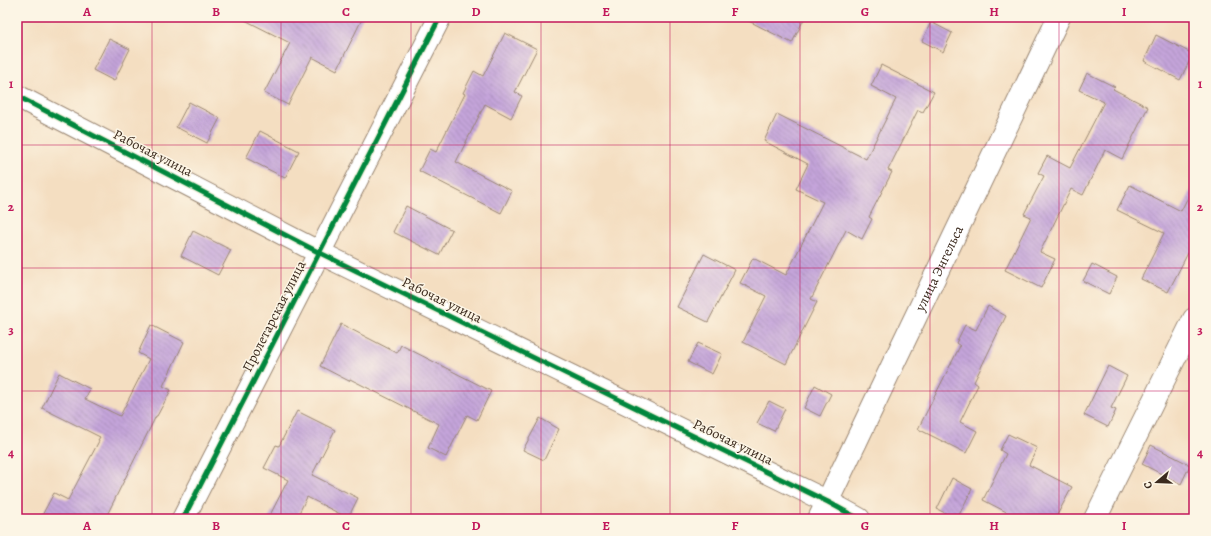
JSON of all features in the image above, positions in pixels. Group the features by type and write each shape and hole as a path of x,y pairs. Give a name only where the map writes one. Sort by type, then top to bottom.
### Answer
{"street":[{"name":"Пролетарская улица","path":"183,519 440,17"},
{"name":"улица Энгельса","path":"823,510 1059,17"},
{"name":"Рабочая улица","path":"17,96 320,254 823,510 859,519"},
{"path":"1095,519 1194,319"}],"building":[{"path":"239,17 363,17 337,70 312,57 288,105 264,93 290,43"},
{"path":"741,17 805,17 792,43"},
{"path":"931,22 952,33 943,52 922,41"},
{"path":"505,33 537,49 515,92 522,96 511,118 485,104 456,162 512,191 501,213 419,171 430,149 436,152 465,94 463,93 474,71 483,76"},
{"path":"1156,35 1193,54 1180,80 1144,61"},
{"path":"109,39 130,49 114,81 93,70"},
{"path":"881,65 934,92 923,112 918,110 888,170 892,172 869,217 872,219 862,239 846,230 811,299 817,302 786,364 743,342 766,296 740,283 753,258 786,275 823,202 796,189 808,164 764,141 777,114 866,159 896,99 871,86"},
{"path":"1087,73 1115,87 1113,89 1148,107 1122,159 1105,150 1083,195 1071,189 1040,252 1055,259 1041,288 1005,270 1031,217 1024,214 1044,176 1038,173 1047,156 1070,168 1104,102 1079,90"},
{"path":"189,102 220,118 207,143 176,127"},
{"path":"260,131 299,151 285,178 246,158"},
{"path":"1130,185 1181,211 1194,185 1194,257 1188,253 1168,292 1141,279 1164,233 1117,210"},
{"path":"406,206 452,230 439,255 393,232"},
{"path":"193,231 231,250 218,275 181,256"},
{"path":"704,254 735,270 708,322 677,307"},
{"path":"1092,264 1117,277 1109,294 1083,281"},
{"path":"988,306 1006,316 974,382 978,385 960,422 977,431 966,453 918,429 960,346 956,343 965,325 976,330"},
{"path":"341,324 397,353 401,345 491,391 477,420 467,415 446,457 428,448 439,424 350,379 349,381 320,366"},
{"path":"151,325 184,342 163,386 171,390 156,416 105,519 40,519 54,493 68,500 100,437 42,408 59,373 90,389 85,399 120,416 149,359 138,353"},
{"path":"698,343 722,354 712,374 688,362"},
{"path":"1108,366 1127,376 1111,408 1116,410 1108,427 1084,415"},
{"path":"815,385 831,394 820,416 804,408"},
{"path":"769,401 785,409 774,431 757,423"},
{"path":"297,411 335,430 312,475 358,498 348,518 307,497 296,519 268,519 288,480 264,468 276,445 279,446"},
{"path":"540,418 559,429 544,460 523,450"},
{"path":"1008,434 1037,448 1029,465 1072,487 1055,519 1020,519 983,500 1006,454 1000,450"},
{"path":"1151,445 1190,465 1181,484 1142,464"},
{"path":"952,478 972,489 957,519 937,509"}],"cycle path":[{"path":"183,519 440,17"},
{"path":"17,96 320,253 828,502 859,519"}]}
